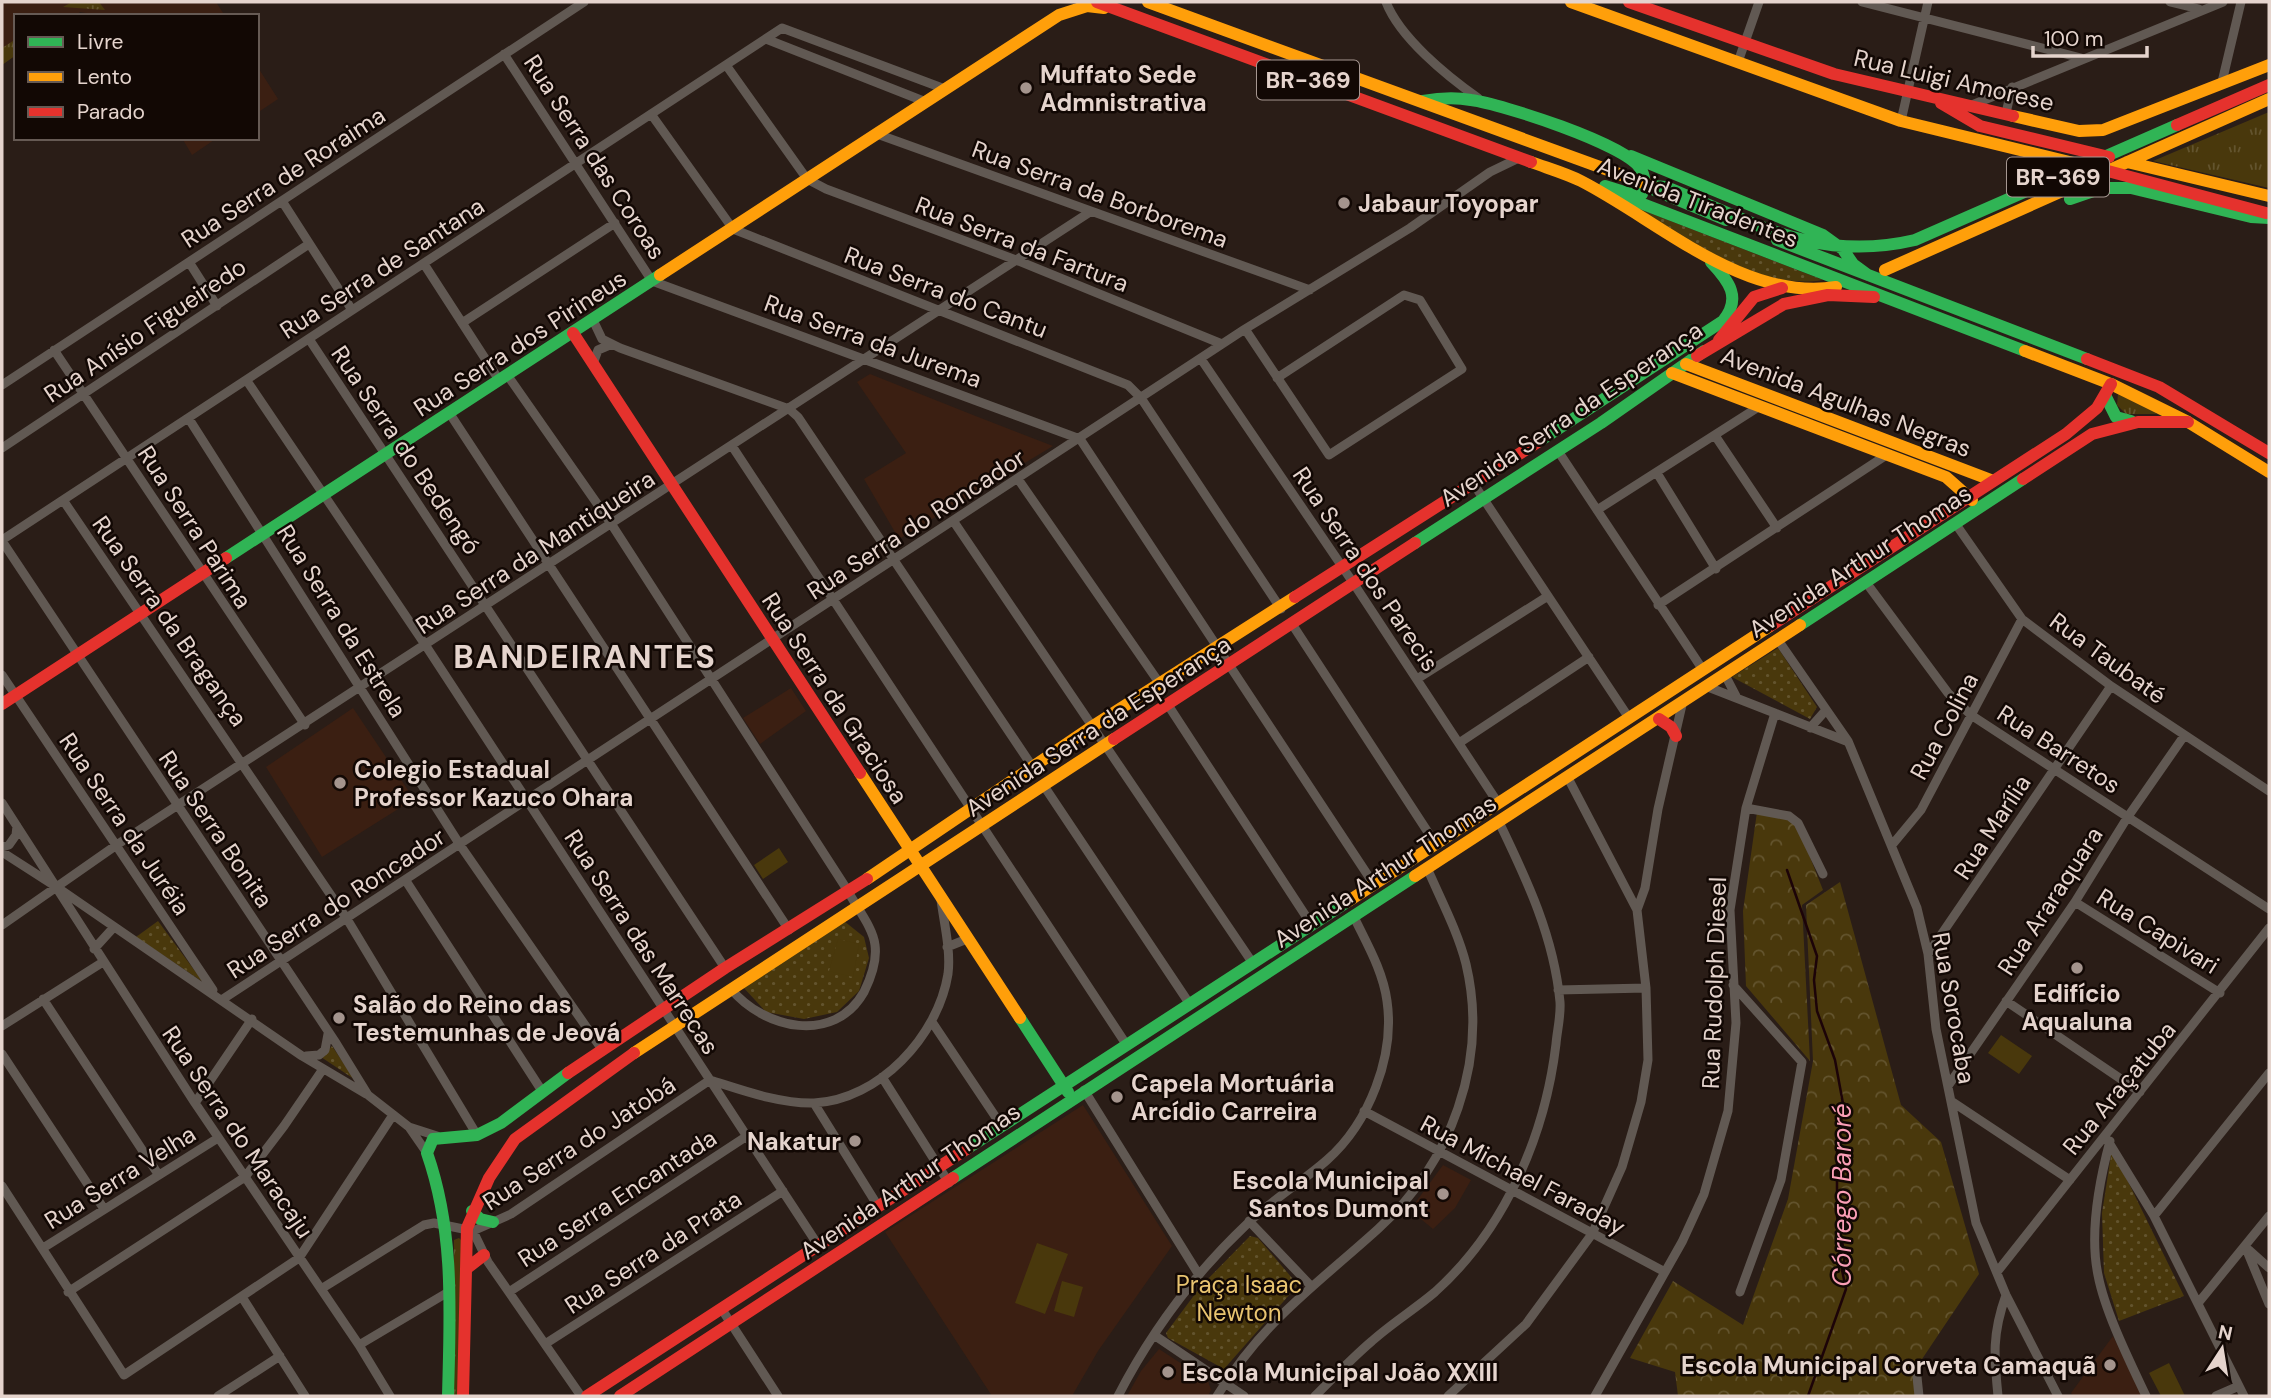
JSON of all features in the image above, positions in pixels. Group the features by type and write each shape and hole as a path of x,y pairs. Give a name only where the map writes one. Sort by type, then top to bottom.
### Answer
{"main road":[{"path":"1059,15 1067,2"},
{"name":"Avenida Tiradentes","path":"1097,2 1133,8 2111,384 2188,422 2269,472"},
{"name":"Avenida Tiradentes","path":"1148,2 1645,186 1659,194 2159,387 2269,453"},
{"name":"Rua Luigi Amorese","path":"1571,2 1901,121 2141,178 2269,216"},
{"name":"Rua Luigi Amorese","path":"1629,2 1834,74 1935,99 2092,132 2269,65"},
{"path":"1059,15 1087,6 1179,13"},
{"name":"Rua Serra dos Pirineus","path":"2,704 1059,15"},
{"name":"BR-369","path":"1645,186 1665,187 1812,243 1842,248 1881,247 1915,240 2269,85"},
{"path":"1445,97 1479,123"},
{"path":"1420,102 1445,97 1482,100 1625,154 1823,235 1842,248 1853,264 1868,275"},
{"path":"1935,99 1980,126 2269,196"},
{"name":"BR-369","path":"1885,270 2269,99"},
{"path":"2006,113 2009,127 2021,136"},
{"path":"1579,180 1634,195 1642,194 1645,186 1639,165 1625,154"},
{"name":"BR-369","path":"1579,180 1748,278 1782,288 1836,287"},
{"path":"1958,237 2029,215 2087,192 2113,187 2269,216"},
{"name":"Avenida Serra da Esperança","path":"437,1136 477,1135 501,1123 541,1091 725,968 911,851 1093,726 1281,609 1722,323 1733,306 1734,291 1725,275 1703,254"},
{"name":"Avenida Serra da Esperança","path":"463,1396 466,1269 472,1211 489,1178 515,1139 563,1101 731,989 1558,451 1721,338 1754,297 1782,288"},
{"path":"1691,360 1723,344 1770,310 1796,300 1847,295 1896,300 1909,294 1924,295"},
{"name":"Rua Serra da Graciosa","path":"573,333 1072,1098"},
{"name":"Avenida Agulhas Negras","path":"1691,360 1888,454 1946,477 1969,495"},
{"name":"Avenida Agulhas Negras","path":"1672,373 1760,407 1813,419 1991,480"},
{"path":"2111,384 2122,379 2159,387"},
{"name":"Avenida Arthur Thomas","path":"587,1396 1991,480 2066,434 2106,397 2111,384"},
{"path":"2106,397 2116,417 2138,422"},
{"name":"Avenida Arthur Thomas","path":"620,1396 949,1183 1084,1090 1682,705 1754,654 2092,434 2138,422 2188,422"},
{"path":"2013,485 2038,460 2037,452"},
{"path":"1969,495 1978,509"},
{"path":"1746,641 1754,654"},
{"path":"1682,705 1686,681"},
{"path":"1659,719 1671,727 1676,736"},
{"path":"1521,787 1531,801"},
{"path":"1402,865 1411,880"},
{"path":"1278,945 1287,959"},
{"path":"501,1123 515,1139"},
{"path":"437,1136 428,1144 427,1153 441,1186 448,1226 448,1396"},
{"path":"472,1211 480,1219 493,1222"},
{"path":"466,1269 484,1255"}],"street":[{"name":"Rua Serra de Roraima","path":"2,385 584,2"},
{"path":"1386,2 1391,15 1450,78 1482,100"},
{"path":"1738,62 1759,2"},
{"path":"1862,2 2081,58"},
{"path":"1901,121 1928,2"},
{"path":"2170,2 2200,9"},
{"path":"1972,105 2200,9 2223,2"},
{"path":"2222,82 2241,2"},
{"name":"Rua Serra de Santana","path":"2,541 782,28 945,89"},
{"path":"765,38 926,102"},
{"name":"Rua Serra das Coroas","path":"505,54 652,281"},
{"path":"726,65 807,179"},
{"path":"1445,97 1450,78"},
{"path":"2006,113 2012,88"},
{"path":"651,114 733,229"},
{"name":"Rua Serra da Borborema","path":"877,134 1310,290"},
{"path":"1481,144 1490,152 1490,172"},
{"name":"Rua Serra do Roncador","path":"220,997 528,802 588,759 833,602 1222,344 1410,228 1490,172 1519,158"},
{"name":"Rua Serra da Fartura","path":"807,179 826,189 1016,260 1222,344"},
{"path":"282,201 352,310"},
{"name":"Rua Serra da Mantiqueira","path":"2,925 118,844 179,807 1090,212"},
{"path":"462,323 615,223"},
{"name":"Rua Serra do Cantu","path":"733,229 1128,385 1141,398 1281,609"},
{"name":"Rua Anísio Figueiredo","path":"2,449 309,244"},
{"path":"189,262 217,306"},
{"path":"424,264 462,323 612,525 849,891 876,944 869,982 857,1003 836,1019 809,1027 779,1023 753,1012 731,989"},
{"name":"Rua Serra da Jurema","path":"652,281 1080,439"},
{"path":"1245,330 1277,378 1329,455 1462,369 1420,300 1404,295 1277,378"},
{"path":"593,320 598,334 612,344 789,409 798,417 1034,769"},
{"name":"Rua Serra do Bedengó","path":"309,339 725,968"},
{"path":"593,365 597,350 612,344"},
{"name":"Rua Serra Parima","path":"54,350 305,725"},
{"name":"Rua Serra dos Parecis","path":"1201,359 1498,803"},
{"name":"Rua Serra das Marrecas","path":"247,381 426,646 818,1245"},
{"path":"1597,510 1760,407"},
{"path":"450,414 649,721 789,930"},
{"name":"Rua Serra da Estrela","path":"189,419 460,845 603,1051"},
{"path":"1716,437 1777,528"},
{"path":"1080,439 1373,883"},
{"path":"732,446 1125,1044"},
{"path":"1558,451 1703,670"},
{"path":"1658,605 1888,454"},
{"path":"1657,473 1716,569"},
{"path":"1018,480 1160,684"},
{"path":"1473,483 1629,718"},
{"name":"Rua Serra da Bragança","path":"63,500 245,764 347,919 477,1135"},
{"path":"954,522 1252,962"},
{"name":"Rua Taubaté","path":"1955,523 2022,619 2111,686 2269,791"},
{"name":"Rua Serra Bonita","path":"2,541 368,1095 409,1127"},
{"name":"Rua Barretos","path":"1865,581 1948,693 1971,715 2269,908"},
{"path":"1417,679 1548,596"},
{"name":"Rua Colina","path":"1892,845 1908,831 1921,810 2022,619"},
{"path":"1292,624 1435,843"},
{"name":"Rua Sorocaba","path":"1779,640 1848,741 1917,908 1928,954 1936,1029 1976,1223 2006,1295 2058,1396"},
{"path":"1459,743 1589,657"},
{"name":"Rua Serra da Juréia","path":"2,675 220,997"},
{"path":"1725,675 1736,696"},
{"name":"Rua Marília","path":"1928,954 2002,850 2053,768 2111,686"},
{"path":"1708,687 1848,741"},
{"path":"1168,705 1311,924"},
{"path":"1637,910 1645,888 1658,809 1682,705"},
{"path":"1810,728 1826,710"},
{"name":"Rua Rudolph Diesel","path":"1595,1396 1665,1272 1703,1194 1728,1111 1736,1023 1730,910 1746,808 1775,713"},
{"name":"Rua Araraquara","path":"1948,1086 2075,902 2127,818 2184,736"},
{"path":"1448,1396 1526,1324 1592,1234 1622,1167 1642,1102 1648,1059 1646,988 1637,910 1569,778"},
{"path":"1044,786 1189,1003"},
{"name":"Rua Serra do Maracaju","path":"2,803 195,1103 359,1345 390,1396"},
{"path":"1746,808 1789,816 1798,823 1823,874"},
{"path":"1315,1396 1371,1342 1436,1291 1479,1242 1514,1191 1541,1119 1553,1066 1561,1005 1553,957 1535,897 1499,822"},
{"path":"2,847 9,845 14,839 17,826"},
{"path":"2,852 220,997 302,1056 368,1095"},
{"path":"1217,1396 1264,1331 1310,1285 1378,1229 1408,1199 1432,1167 1453,1124 1470,1066 1472,1014 1466,964 1428,870"},
{"path":"406,881 541,1091"},
{"path":"710,1080 739,1089 814,1103 840,1099 864,1089 882,1077 917,1043 932,1021 948,972 941,900"},
{"name":"Rua Capivari","path":"2075,902 2220,993"},
{"path":"1118,1396 1154,1335 1199,1275 1249,1221 1328,1159 1364,1111 1384,1062 1389,1024 1387,999 1378,965 1354,917"},
{"path":"94,948 114,927"},
{"name":"Rua Araçatuba","path":"1997,1272 2070,1180 2108,1138 2140,1092 2269,928"},
{"path":"947,947 967,939"},
{"path":"2,1026 103,962"},
{"path":"1733,985 1802,1062 1781,1180 1740,1292"},
{"path":"1558,990 1646,988"},
{"path":"43,999 158,1174"},
{"path":"2006,1002 2140,1092"},
{"path":"195,1103 252,1019"},
{"path":"932,1021 1001,1125"},
{"path":"302,1056 314,1056 325,1050 328,1032"},
{"path":"2,1054 104,1209"},
{"path":"68,1292 244,1177 284,1126 323,1069"},
{"path":"2154,1216 2269,1073"},
{"path":"882,1077 949,1183"},
{"name":"Rua Serra do Jatobá","path":"470,1230 511,1214 710,1080"},
{"path":"726,1108 731,1096 739,1089"},
{"path":"1084,1090 1199,1275"},
{"path":"1951,1101 2070,1180"},
{"path":"814,1103 878,1206"},
{"name":"Rua Michael Faraday","path":"1364,1111 1665,1272"},
{"path":"2,1186 124,1375 299,1258 393,1115"},
{"path":"409,1127 427,1153"},
{"name":"Avenida Serra da Esperança","path":"409,1127 437,1136"},
{"name":"Rua Serra Encantada","path":"509,1292 747,1136"},
{"name":"Rua Serra Velha","path":"43,1248 218,1138"},
{"path":"2108,1138 2154,1216 2244,1396"},
{"path":"2108,1138 2096,1212 2098,1275 2128,1359 2146,1396"},
{"name":"Rua Serra da Prata","path":"545,1345 783,1191"},
{"path":"2199,1303 2269,1216"},
{"path":"1249,1221 1310,1285"},
{"path":"321,1289 424,1225 470,1230 484,1255 581,1396"},
{"path":"2245,1246 2269,1268"},
{"path":"2245,1246 2269,1304"},
{"path":"359,1345 450,1291"},
{"path":"1998,1396 1993,1349 1994,1329 2006,1295"},
{"path":"243,1297 305,1396"},
{"path":"721,1308 778,1396"},
{"path":"1154,1335 1244,1396"},
{"path":"218,1396 280,1356"},
{"path":"1917,1377 1919,1396"},
{"path":"2216,1396 2239,1385"}],"shaded area":[{"path":"2,2 216,2 224,14 14,14 14,56 2,65"},
{"path":"259,69 278,99 259,112"},
{"path":"183,140 214,140 192,155"},
{"path":"870,374 1053,446 899,539 864,479 906,453 857,382"},
{"path":"791,688 806,711 760,744 743,718"},
{"name":"Colegio Estadual Professor Kazuco Ohara","path":"353,708 414,799 322,857 266,767"},
{"path":"1083,1105 1172,1246 1098,1351 1072,1396 992,1396 885,1232"},
{"name":"Escola Municipal Santos Dumont","path":"1443,1165 1471,1180 1455,1208 1433,1229 1410,1210"},
{"name":"Escola Municipal Corveta Camaquã","path":"2113,1336 2142,1396 2073,1396 2071,1393"},
{"name":"Escola Municipal João XXIII","path":"1159,1349 1208,1381 1211,1390 1208,1396 1127,1396 1141,1371"}],"green space":[{"path":"72,2 99,2 105,10 63,7"},
{"path":"14,40 14,56 2,65 2,48"},
{"path":"2269,112 2269,188 2153,161"},
{"path":"1637,208 1823,280 1773,278 1749,270 1702,247"},
{"path":"2118,394 2156,414 2126,414 2117,405"},
{"path":"1778,648 1817,707 1810,719 1732,677"},
{"path":"1757,812 1787,818 1798,827 1823,890 1802,905 1810,1061 1746,986 1743,911"},
{"path":"779,848 788,862 763,879 754,865"},
{"path":"1840,882 1901,1105 1941,1142 1979,1274 1914,1371 1917,1396 1678,1396 1675,1372 1630,1358 1673,1281 1743,1325 1788,1199 1813,1061 1806,905"},
{"path":"158,921 203,982 136,937"},
{"path":"844,921 864,937 869,958 859,991 837,1012 804,1019 766,1012 743,987"},
{"path":"838,939 859,944 853,977 829,971"},
{"path":"2001,1035 2032,1056 2019,1074 1988,1053"},
{"path":"332,1046 354,1079 321,1057"},
{"path":"2112,1149 2184,1296 2119,1321 2104,1273 2102,1213"},
{"name":"Praça Isaac Newton","path":"1250,1236 1258,1238 1298,1285 1224,1369 1168,1338 1166,1333 1201,1286"},
{"path":"459,1238 462,1241 458,1396 452,1396 454,1240"},
{"path":"1037,1243 1068,1254 1045,1314 1015,1303"},
{"path":"1062,1281 1083,1287 1074,1317 1054,1311"},
{"path":"2169,1363 2185,1396 2161,1396 2149,1373"}],"waterway":[{"name":"Córrego Baroré","path":"1787,870 1817,956 1814,980 1817,1011 1835,1060 1844,1109 1837,1136 1837,1216 1845,1257 1842,1270 1846,1289 1808,1396"}],"traffic: fast":[{"path":"1423,101 1465,99 1534,117 1612,148 1630,158 1643,174 1642,194 1634,195 1605,186"},
{"path":"1652,186 1666,187 1757,225 1816,243 1880,246 1915,240 2177,125"},
{"path":"1631,156 1823,235 1841,248"},
{"path":"1645,186 1726,220"},
{"path":"2070,199 2102,188 2131,188 2251,217 2269,218"},
{"path":"1622,196 2025,351"},
{"path":"1777,240 2087,359"},
{"path":"1842,248 1853,264 1868,275"},
{"path":"1541,440 1723,321 1732,305 1731,290 1711,262"},
{"path":"226,558 660,275"},
{"path":"1415,543 1601,423 1704,351"},
{"path":"2106,397 2116,417 2131,421"},
{"path":"1800,625 2023,479"},
{"path":"953,1178 1415,876"},
{"path":"968,1148 1347,902"},
{"path":"1020,1018 1068,1092"},
{"path":"448,1396 449,1273 442,1213 427,1153 433,1139 477,1135 501,1123 568,1073"},
{"path":"472,1211 480,1219 493,1222"}],"traffic: slow":[{"path":"1148,2 1652,186"},
{"path":"1571,2 1901,121 2086,166"},
{"path":"660,275 1059,15 1087,6 1104,8"},
{"path":"2013,116 2079,131 2103,130 2269,65"},
{"path":"1885,270 2269,99"},
{"path":"1531,162 1581,181 1703,255 1735,271 1768,282 1802,288 1836,287"},
{"path":"2127,162 2269,196"},
{"path":"2025,351 2111,384 2188,422 2269,472"},
{"path":"1686,364 1991,480"},
{"path":"1672,373 1946,477 1972,500"},
{"path":"867,879 1093,726 1295,597"},
{"path":"1415,876 1800,625"},
{"path":"1347,902 1770,626"},
{"path":"634,1053 1114,739"},
{"path":"860,773 1020,1018"}],"traffic: jam":[{"path":"1097,2 1531,162"},
{"path":"1629,2 1834,74 2013,116"},
{"path":"2177,125 2269,85"},
{"path":"1941,103 1980,126 2109,157"},
{"path":"2104,170 2266,213"},
{"path":"1719,340 1754,297 1782,288"},
{"path":"1697,356 1784,304 1828,295 1874,297"},
{"path":"573,333 860,773"},
{"path":"2087,359 2159,387 2269,453"},
{"path":"1770,626 2066,434 2097,408 2111,384"},
{"path":"2023,479 2092,434 2138,422 2188,422"},
{"path":"1295,597 1541,440"},
{"path":"1114,739 1415,543"},
{"path":"2,704 226,558"},
{"path":"1659,719 1671,727 1676,736"},
{"path":"568,1073 725,968 867,879"},
{"path":"463,1396 467,1228 489,1178 515,1139 634,1053"},
{"path":"587,1396 968,1148"},
{"path":"620,1396 953,1178"},
{"path":"466,1269 484,1255"}],"place":[{"name":"Muffato Sede Admnistrativa","path":"1026,88"},
{"name":"Jabaur Toyopar","path":"1344,203"},
{"name":"Colegio Estadual Professor Kazuco Ohara","path":"340,783"},
{"name":"Edifício Aqualuna","path":"2077,968"},
{"name":"Salão do Reino das Testemunhas de Jeová","path":"339,1018"},
{"name":"Capela Mortuária Arcídio Carreira","path":"1117,1097"},
{"name":"Nakatur","path":"855,1141"},
{"name":"Escola Municipal Santos Dumont","path":"1443,1194"},
{"name":"Escola Municipal Corveta Camaquã","path":"2110,1365"},
{"name":"Escola Municipal João XXIII","path":"1168,1372"}],"district":[{"name":"BANDEIRANTES","path":"585,657"}]}
